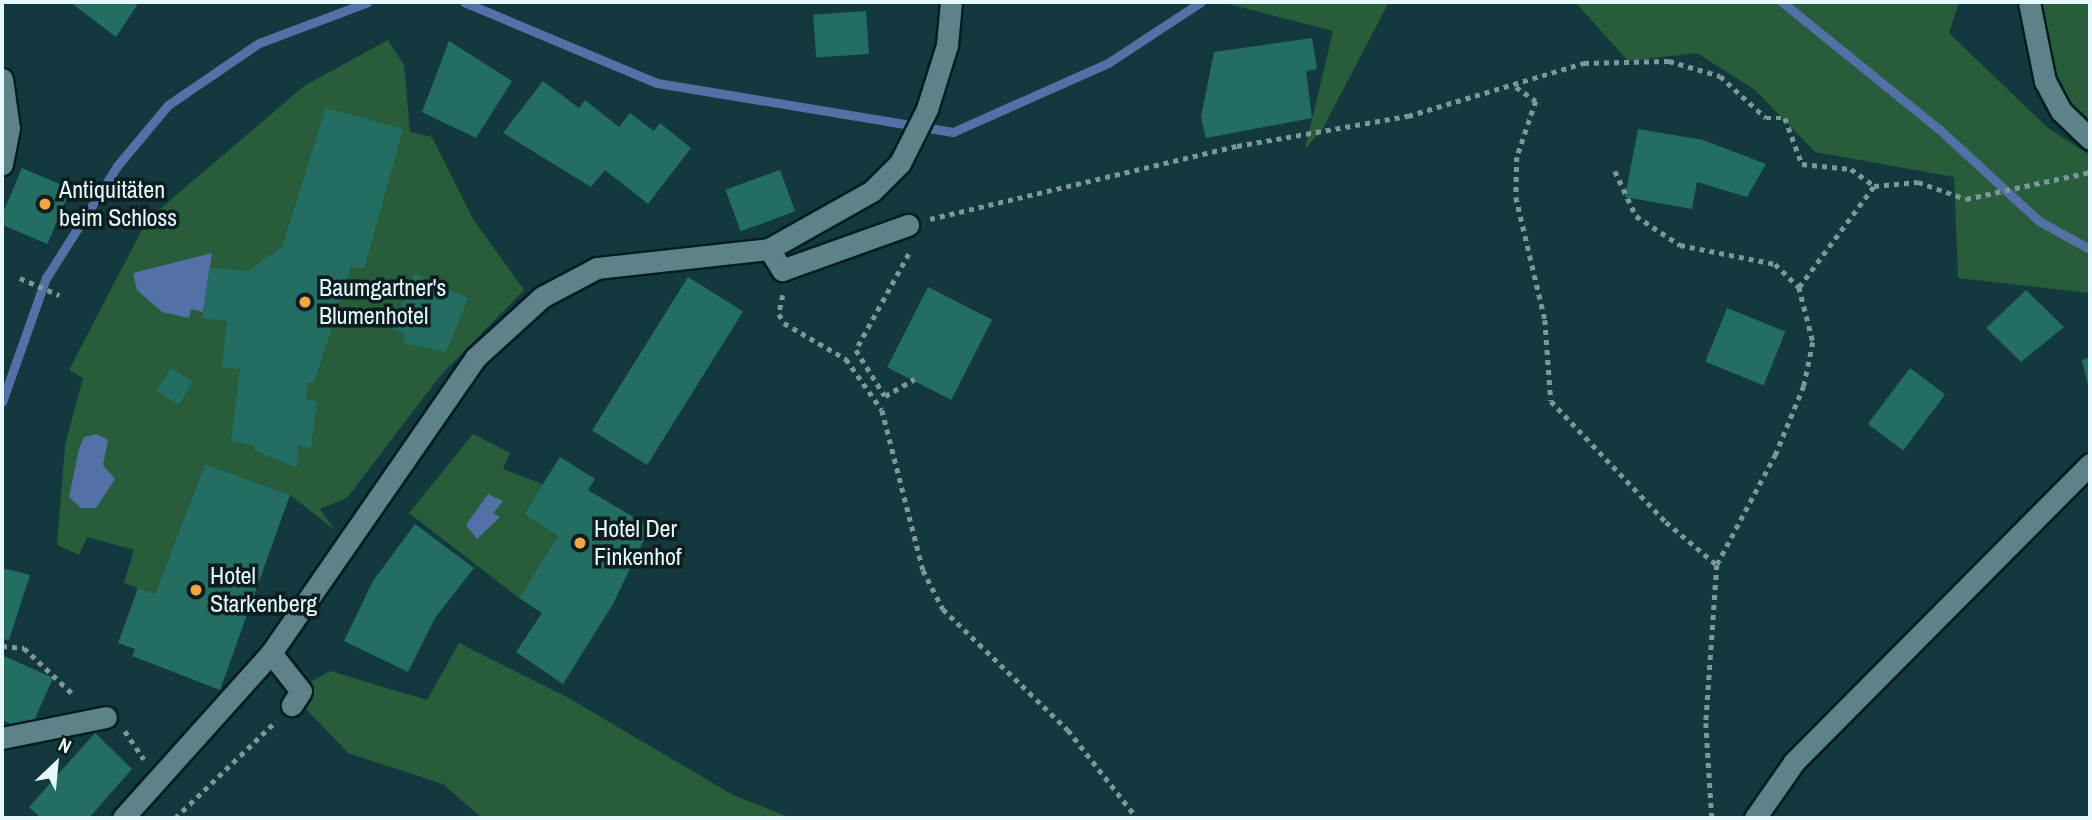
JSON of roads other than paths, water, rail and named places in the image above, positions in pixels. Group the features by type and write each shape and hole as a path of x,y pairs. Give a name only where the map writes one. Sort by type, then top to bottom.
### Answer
{"street":[{"path":"123,818 271,653 475,358 542,297 622,262 769,249 872,191 909,145 939,71 951,2"},
{"path":"2029,2 2045,81 2060,111 2090,139"},
{"path":"2,79 9,128 2,164"},
{"path":"769,249 782,270 908,225"},
{"path":"1755,818 1794,762 2090,464"},
{"path":"271,653 301,691 292,705"},
{"path":"2,738 106,717"}],"water":[{"path":"212,253 203,312 191,309 189,318 162,312 137,290 133,273"},
{"path":"97,434 108,440 103,465 115,479 96,508 81,508 69,497 79,449 84,437"},
{"path":"488,494 503,501 493,513 500,517 477,539 466,525"}],"waterway":[{"path":"2,402 46,278 117,166 168,105 259,43 368,2"},
{"path":"464,2 657,83 953,132 1108,63 1201,2"},
{"path":"1782,2 1939,129 2039,221 2090,249"}],"place":[{"name":"Antiquitäten beim Schloss","path":"45,204"},
{"name":"Baumgartner's Blumenhotel","path":"305,302"},
{"name":"Hotel Der Finkenhof","path":"580,543"},
{"name":"Hotel Starkenberg","path":"196,590"}]}
